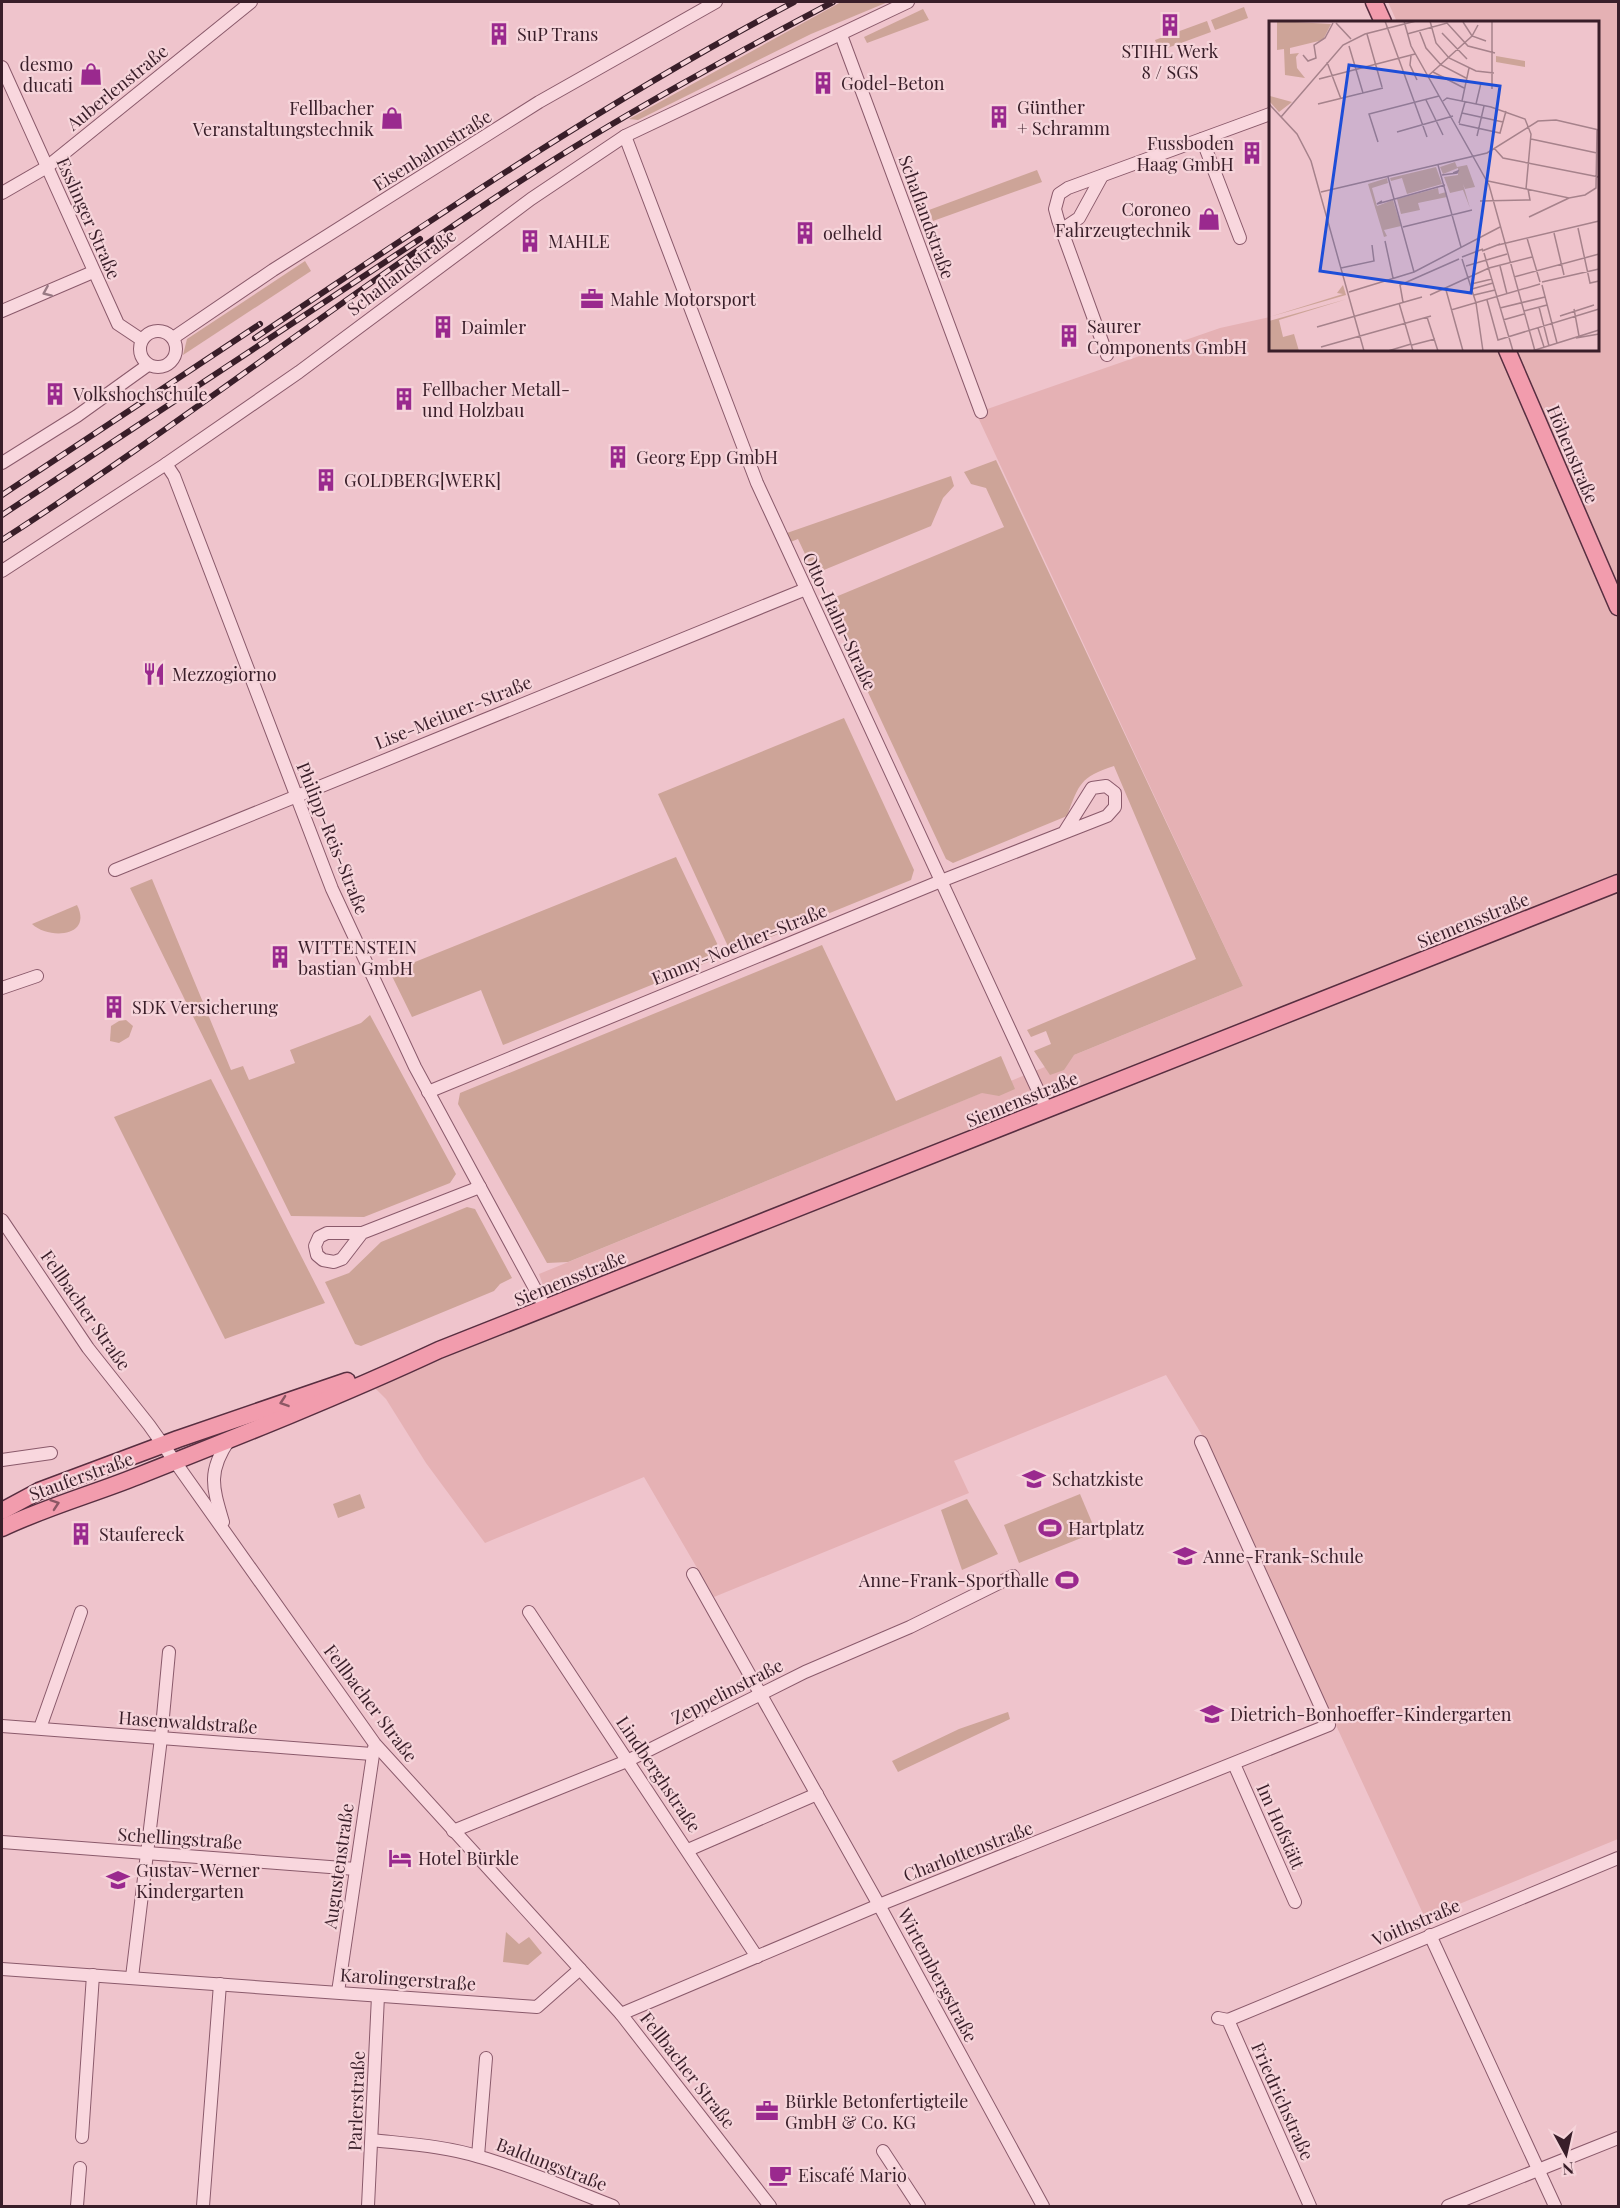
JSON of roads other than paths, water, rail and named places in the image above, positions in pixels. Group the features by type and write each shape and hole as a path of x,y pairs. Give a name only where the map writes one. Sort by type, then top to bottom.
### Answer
{"main road":[{"path":"1374,2 1383,21"},
{"name":"Höhenstraße","path":"1507,351 1618,607"},
{"name":"Siemensstraße","path":"163,1445 439,1350 546,1309 1618,883"},
{"name":"Siemensstraße","path":"174,1462 368,1383 439,1350"},
{"name":"Stauferstraße","path":"2,1511 39,1491 163,1445"},
{"name":"Stauferstraße","path":"2,1528 42,1508 174,1462"}],"street":[{"name":"Auberlenstraße","path":"2,193 47,167 251,2"},
{"name":"Eisenbahnstraße","path":"173,338 273,270 539,102 716,2"},
{"name":"Schaflandstraße","path":"2,571 166,464 299,372 531,199 625,136 909,2"},
{"name":"Schaflandstraße","path":"841,35 981,412"},
{"name":"Esslinger Straße","path":"2,67 7,92 47,167 118,324 142,340"},
{"path":"1107,355 1061,230 1055,209 1059,194 1269,114"},
{"name":"Otto-Hahn-Straße","path":"625,136 757,483 1047,1110"},
{"path":"1202,139 1240,238"},
{"path":"1061,230 1079,218 1102,176"},
{"path":"2,311 93,272"},
{"path":"2,463 77,416 148,365 165,367 174,360 177,349 173,338 157,331 146,335 142,340 140,351 148,365"},
{"name":"Philipp-Reis-Straße","path":"166,464 174,476 332,889 428,1092 546,1309"},
{"name":"Lise-Meitner-Straße","path":"115,870 806,589"},
{"name":"Emmy-Noether-Straße","path":"428,1092 1065,831"},
{"path":"2,988 37,976"},
{"path":"362,1233 480,1187"},
{"name":"Fellbacher Straße","path":"2,1220 88,1348 163,1445 226,1532 373,1749 621,2014 770,2206"},
{"path":"226,1532 212,1480 215,1462 229,1440"},
{"name":"Charlottenstraße","path":"621,2014 879,1905 1042,1842 1121,1807 1329,1725 1201,1442"},
{"path":"2,1460 51,1453"},
{"name":"Wirtembergstraße","path":"693,1574 879,1905 1043,2206"},
{"name":"Zeppelinstraße","path":"453,1832 627,1761 805,1672 910,1627 1013,1576"},
{"path":"40,1728 81,1612"},
{"name":"Lindberghstraße","path":"529,1612 757,1957"},
{"path":"132,1977 148,1854 169,1652"},
{"name":"Hasenwaldstraße","path":"2,1726 161,1738 373,1749"},
{"name":"Augustenstraße","path":"338,1992 373,1749"},
{"name":"Im Hofstätt","path":"1234,1764 1295,1902"},
{"path":"688,1850 817,1794"},
{"name":"Schellingstraße","path":"2,1842 356,1869"},
{"name":"Voithstraße","path":"1223,2019 1618,1858"},
{"path":"1430,1935 1555,2206"},
{"name":"Karolingerstraße","path":"2,1969 537,2007 580,1969"},
{"path":"82,2137 93,1976"},
{"path":"203,2206 220,1984"},
{"name":"Parlerstraße","path":"368,2206 378,1996"},
{"name":"Friedrichstraße","path":"1223,2019 1310,2206"},
{"name":"Baldungstraße","path":"478,2156 486,2058"},
{"path":"1448,2206 1618,2138"},
{"name":"Baldungstraße","path":"372,2140 419,2145 478,2156 541,2177 613,2206"},
{"path":"883,2151 919,2206"},
{"path":"77,2206 80,2168"}],"railway":[{"path":"255,338 453,206 587,121 724,40 794,2"},
{"path":"2,540 68,497 391,269 522,180 675,88 833,2"},
{"path":"2,515 420,239"},
{"path":"2,495 260,324"}],"place":[{"name":"STIHL Werk 8 / SGS","path":"1170,25"},
{"name":"SuP Trans","path":"499,34"},
{"name":"desmo ducati","path":"91,74"},
{"name":"Godel-Beton","path":"823,83"},
{"name":"Günther + Schramm","path":"999,117"},
{"name":"Fellbacher Veranstaltungstechnik","path":"392,118"},
{"name":"Fussboden Haag GmbH","path":"1252,153"},
{"name":"Coroneo Fahrzeugtechnik","path":"1209,219"},
{"name":"oelheld","path":"805,233"},
{"name":"MAHLE","path":"530,241"},
{"name":"Mahle Motorsport","path":"592,299"},
{"name":"Daimler","path":"443,327"},
{"name":"Saurer Components GmbH","path":"1069,336"},
{"name":"Volkshochschule","path":"55,394"},
{"name":"Fellbacher Metall- und Holzbau","path":"404,399"},
{"name":"Georg Epp GmbH","path":"618,457"},
{"name":"GOLDBERG[WERK]","path":"326,480"},
{"name":"Mezzogiorno","path":"154,674"},
{"name":"WITTENSTEIN bastian GmbH","path":"280,957"},
{"name":"SDK Versicherung","path":"114,1007"},
{"name":"Schatzkiste","path":"1034,1479"},
{"name":"Hartplatz","path":"1050,1528"},
{"name":"Staufereck","path":"81,1534"},
{"name":"Anne-Frank-Schule","path":"1185,1556"},
{"name":"Anne-Frank-Sporthalle","path":"1067,1580"},
{"name":"Dietrich-Bonhoeffer-Kindergarten","path":"1212,1714"},
{"name":"Hotel Bürkle","path":"400,1858"},
{"name":"Gustav-Werner Kindergarten","path":"118,1880"},
{"name":"Bürkle Betonfertigteile GmbH & Co. KG","path":"767,2111"},
{"name":"Eiscafé Mario","path":"780,2175"}]}
